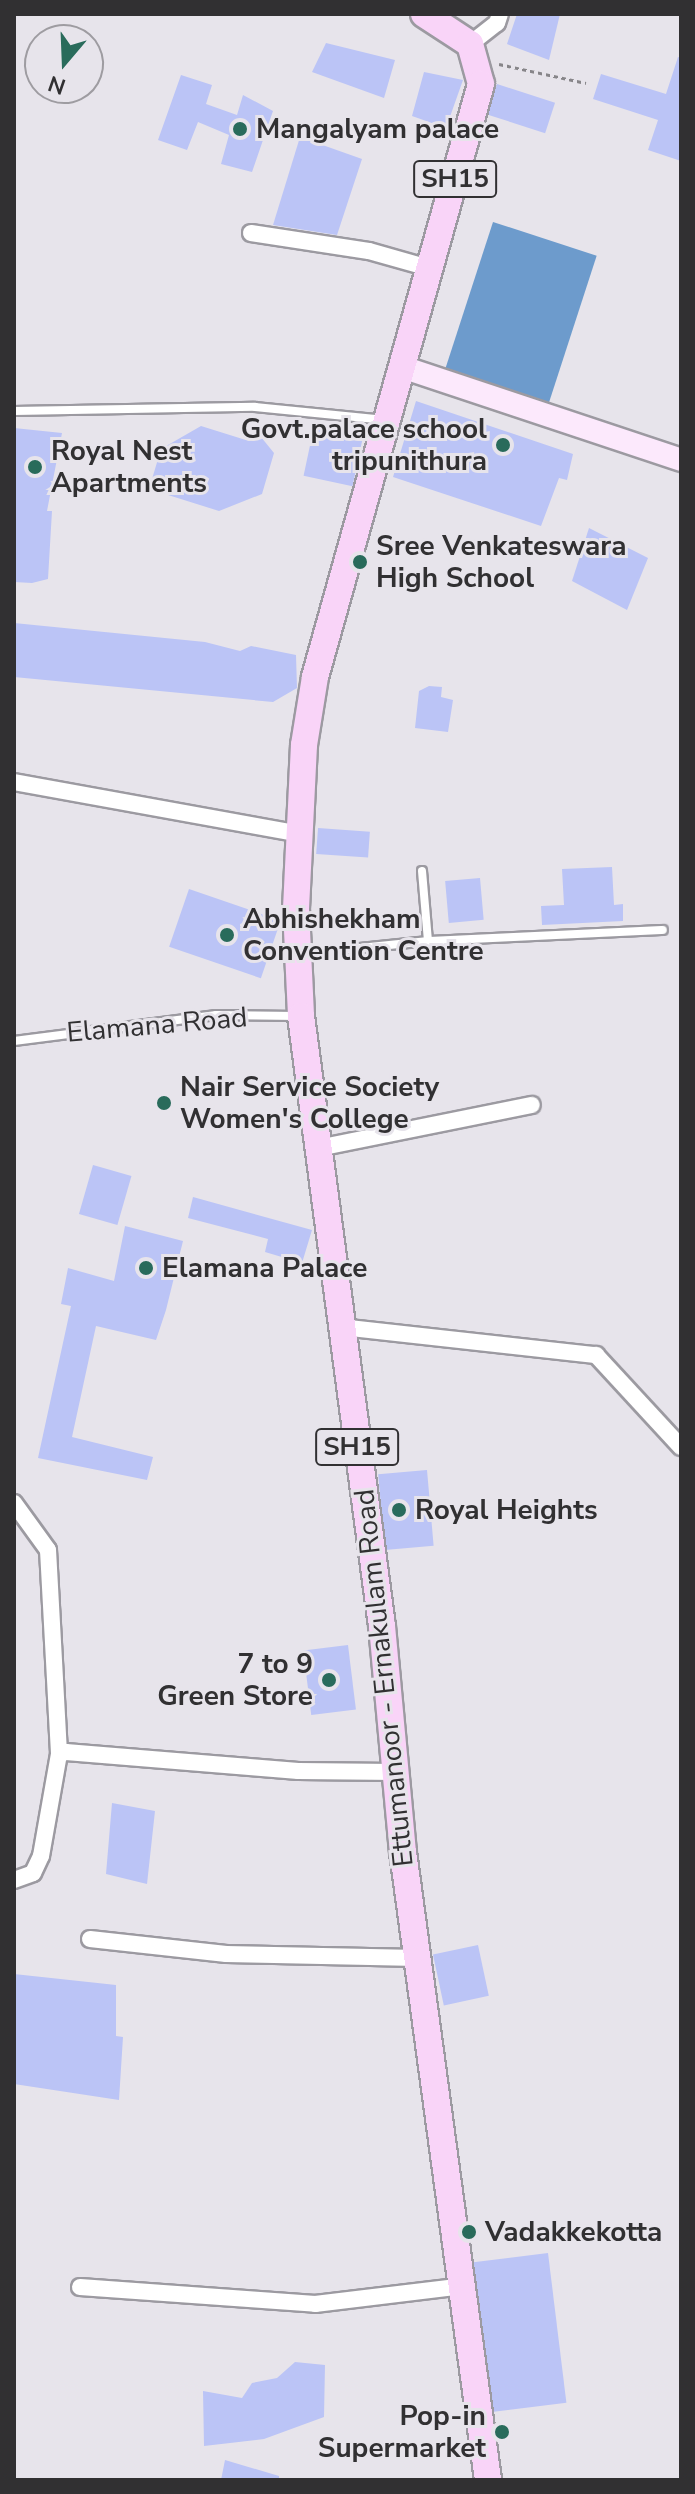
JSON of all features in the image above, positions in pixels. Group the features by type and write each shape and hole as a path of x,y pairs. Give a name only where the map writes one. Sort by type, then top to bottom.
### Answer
{"main road":[{"path":"424,14 475,54"},
{"name":"Ettumanoor - Ernakulam Road","path":"475,54 476,109 429,268 308,712 300,834 300,954 301,1016 418,1958 488,2480"}],"street":[{"path":"475,54 500,14"},
{"path":"251,233 369,251 429,268"},
{"path":"402,367 681,460"},
{"path":"14,782 300,834"},
{"path":"318,1148 532,1105"},
{"path":"341,1327 596,1355 681,1447"},
{"path":"14,1503 48,1550 59,1754 41,1856 33,1873 14,1880"},
{"path":"59,1754 156,1756 322,1772 396,1772"},
{"path":"90,1939 226,1954 418,1958"},
{"path":"80,2287 315,2304 463,2286"}],"lane":[{"path":"14,411 255,407 388,420"},
{"path":"422,871 428,941"},
{"path":"300,954 428,941 663,930"},
{"name":"Elamana Road","path":"14,1041 216,1015 301,1016"}],"path":[{"path":"475,54 586,83"}],"water":[{"path":"493,222 597,256 548,407 444,373"}],"building":[{"path":"517,14 560,14 549,60 507,44"},
{"path":"326,43 395,60 384,98 312,72"},
{"path":"678,57 681,58 681,161 648,150 658,120 593,99 601,74 666,94"},
{"path":"424,72 463,80 446,128 412,116"},
{"name":"Mangalyam palace","path":"181,75 212,85 206,104 237,115 243,95 273,111 252,172 221,164 229,135 198,122 187,150 158,140"},
{"path":"497,84 555,103 545,133 487,114"},
{"path":"300,137 362,159 337,235 273,225"},
{"path":"416,401 573,454 567,480 559,478 541,526 393,477"},
{"path":"315,422 364,432 352,486 304,476"},
{"path":"201,426 249,441 261,437 274,453 262,494 219,511 149,489 161,449"},
{"path":"14,428 62,433 47,511 52,511 48,579 32,583 14,582"},
{"path":"589,528 648,558 627,610 572,581"},
{"path":"14,623 205,642 240,651 251,646 296,655 297,688 273,702 14,677"},
{"path":"429,686 442,687 441,697 453,700 448,732 415,728 419,691"},
{"path":"318,828 370,832 368,858 316,854"},
{"path":"612,867 614,905 623,904 623,921 542,925 541,906 564,905 562,869"},
{"path":"480,878 484,920 449,923 445,881"},
{"name":"Abhishekham Convention Centre","path":"189,889 281,921 261,978 169,947"},
{"path":"93,1165 131,1176 117,1225 79,1214"},
{"name":"Nair Service Society Women's College","path":"193,1197 312,1230 302,1263 265,1252 268,1239 188,1218"},
{"path":"125,1226 183,1241 166,1310 156,1340 96,1326 72,1437 153,1457 147,1480 38,1458 71,1306 61,1304 68,1268 114,1281"},
{"name":"Royal Heights","path":"427,1470 434,1546 385,1550 378,1474"},
{"name":"7 to 9 Green Store","path":"348,1645 356,1710 311,1715 303,1650"},
{"path":"112,1803 155,1811 147,1884 106,1874"},
{"path":"478,1945 489,1996 444,2005 433,1955"},
{"path":"14,1974 116,1985 116,2036 123,2037 119,2100 14,2084"},
{"path":"548,2253 566,2403 492,2412 474,2262"},
{"path":"295,2362 325,2365 324,2417 264,2439 204,2446 203,2391 242,2398 252,2383 277,2378"},
{"path":"225,2460 279,2476 279,2480 221,2480"}],"place":[{"name":"Mangalyam palace","path":"240,129"},
{"name":"Govt.palace school tripunithura","path":"503,445"},
{"name":"Royal Nest Apartments","path":"35,467"},
{"name":"Sree Venkateswara High School","path":"360,562"},
{"name":"Abhishekham Convention Centre","path":"227,935"},
{"name":"Nair Service Society Women's College","path":"164,1103"},
{"name":"Elamana Palace","path":"146,1268"},
{"name":"Royal Heights","path":"399,1510"},
{"name":"7 to 9 Green Store","path":"329,1680"},
{"name":"Vadakkekotta","path":"469,2232"},
{"name":"Pop-in Supermarket","path":"502,2432"}]}
